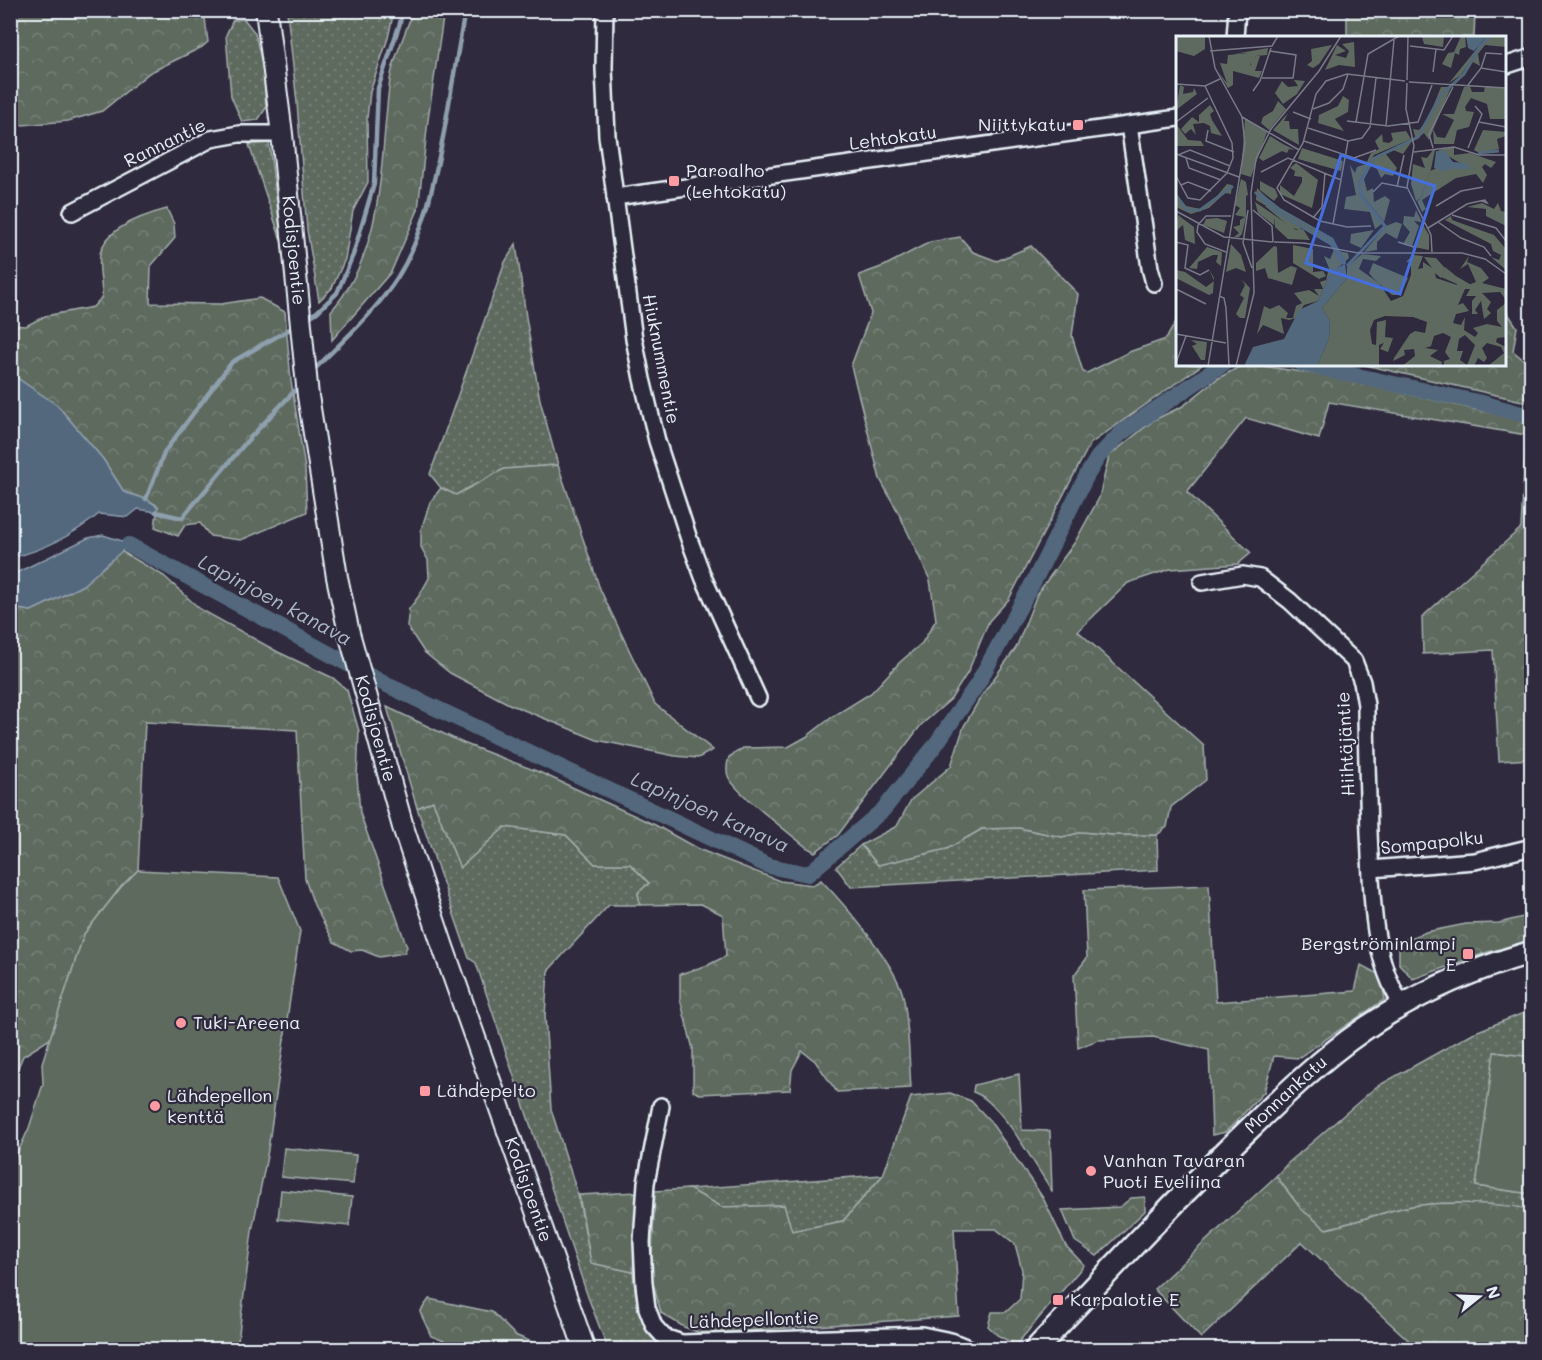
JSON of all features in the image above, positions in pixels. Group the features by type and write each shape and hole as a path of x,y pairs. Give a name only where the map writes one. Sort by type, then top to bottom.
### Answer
{"main road":[{"name":"Monnankatu","path":"1035,1350 1221,1156 1309,1072 1364,1029 1402,1005 1488,966 1532,952"}],"street":[{"name":"Kodisjoentie","path":"266,10 282,134 308,396 337,577 349,633 403,826 585,1350"},
{"name":"Hiuknummentie","path":"605,10 604,92 634,339 657,441 674,498 704,579 758,698"},
{"path":"1235,36 1237,10"},
{"path":"1506,65 1532,57"},
{"name":"Lehtokatu","path":"615,197 1176,118"},
{"path":"1129,125 1154,282"},
{"name":"Rannantie","path":"72,212 211,139 239,134 282,134"},
{"name":"Hiihtäjäntie","path":"1202,582 1243,575 1260,578 1290,601 1354,661 1362,682 1366,705 1371,869 1377,940 1395,993 1402,1005"},
{"name":"Sompapolku","path":"1371,869 1475,861 1532,847"},
{"name":"Lähdepellontie","path":"662,1106 646,1183 642,1242 647,1308 654,1326 664,1337 682,1343 922,1335 951,1341 973,1350"}],"green space":[{"path":"11,10 204,11 208,42 149,73 102,111 68,121 11,126"},
{"path":"287,11 394,11 388,38 370,92 367,118 368,182 353,211 345,259 332,288 319,301 307,230"},
{"path":"410,11 444,11 418,210 391,272 332,340 331,311 349,286 362,259 371,231 381,171 391,72 410,19"},
{"path":"1347,11 1475,11 1474,36 1347,36"},
{"path":"244,19 255,33 263,68 266,108 258,120 242,122 231,96 226,35 233,20"},
{"path":"269,143 282,243 249,145"},
{"path":"167,209 174,224 175,238 151,266 150,303 221,304 260,298 285,312 291,381 305,468 307,512 241,540 210,536 200,523 185,525 178,536 155,527 158,506 146,499 124,492 103,459 57,405 11,374 10,325 26,326 45,316 93,307 102,297 100,254 109,237 137,219"},
{"path":"960,237 973,252 997,261 1031,246 1078,294 1072,336 1083,372 1087,373 1129,352 1166,339 1176,322 1176,366 1201,366 1090,444 1009,599 989,621 968,672 951,699 921,725 838,835 815,852 764,813 732,783 728,776 728,762 729,757 743,748 788,747 871,693 899,663 922,643 936,620 930,580 880,479 851,366 871,313 859,275 884,266 930,242"},
{"path":"516,244 540,400 558,465 504,469 456,495 441,488 430,474 505,262"},
{"path":"1506,310 1517,327 1513,351 1531,366 1531,403 1369,366 1506,366"},
{"path":"1263,366 1328,376 1531,422 1531,759 1499,761 1493,650 1423,654 1422,617 1521,528 1526,435 1329,402 1319,439 1246,418 1187,492 1251,553 1238,564 1170,569 1128,583 1078,631 1204,746 1206,780 1171,807 1167,827 1157,835 1083,832 1062,837 1019,828 982,829 947,849 878,865 861,845 897,826 911,800 951,766 964,726 982,695 1016,648 1037,594 1075,542 1099,498 1109,456 1154,420 1183,406 1217,379 1239,367"},
{"path":"558,465 600,589 655,704 713,750 698,758 675,756 597,740 509,704 450,673 424,652 407,626 409,609 429,578 428,560 421,547 421,530 430,502 441,488 456,495 504,469"},
{"path":"121,551 164,576 200,609 278,652 333,678 347,690 359,731 357,776 360,813 407,947 404,953 379,957 362,950 351,951 334,942 314,905 305,879 297,730 145,722 138,870 121,887 84,934 50,1039 23,1056 11,1084 11,608 31,611 83,585"},
{"path":"387,707 463,743 539,772 655,825 698,849 780,881 813,885 821,880 870,937 900,986 907,1022 911,1088 837,1092 815,1061 802,1051 792,1070 790,1090 700,1094 693,1091 693,1049 680,999 680,974 708,965 726,956 723,915 701,904 640,905 638,893 649,883 630,864 595,864 566,835 505,827 460,868 433,801 417,808"},
{"path":"433,801 460,867 505,827 566,835 595,864 630,864 649,883 638,893 640,905 609,905 548,971 545,1016 551,1109 578,1195 591,1262 633,1272 639,1310 658,1343 648,1349 608,1349 588,1297 476,963 469,958 417,808"},
{"path":"1019,828 1062,837 1083,832 1157,835 1158,870 851,887 836,867 861,845 878,865 946,849 982,829"},
{"name":"Lähdepellon kenttä","path":"138,870 278,877 300,931 267,1156 252,1231 237,1349 11,1349 11,1167 29,1128 43,1084 42,1063 84,934 121,887"},
{"path":"1209,885 1216,1002 1355,991 1361,965 1380,975 1385,999 1298,1058 1274,1056 1264,1092 1226,1132 1212,1135 1209,1050 1153,1037 1098,1040 1078,1048 1074,975 1087,958 1084,890"},
{"path":"1531,915 1531,942 1488,952 1413,979 1399,964 1399,942 1426,932 1466,924 1499,923"},
{"path":"1531,1010 1531,1057 1495,1052 1476,1186 1531,1194 1531,1209 1482,1204 1428,1204 1398,1209 1326,1229 1301,1209 1276,1176 1376,1087 1473,1033"},
{"path":"1494,1052 1531,1057 1531,1194 1476,1186"},
{"path":"1019,1074 1022,1130 1050,1131 1052,1191 1006,1121 994,1107 973,1092 974,1085"},
{"path":"950,1093 971,1101 990,1121 1043,1198 1066,1246 1084,1265 1016,1345 997,1335 988,1326 992,1312 1006,1312 1020,1299 1022,1270 1015,1244 996,1229 954,1229 959,1316 703,1334 684,1327 661,1313 651,1276 655,1191 689,1189 722,1207 784,1205 792,1231 843,1221 883,1175 911,1097"},
{"path":"284,1148 356,1155 353,1184 281,1177"},
{"path":"883,1175 843,1221 791,1231 784,1205 722,1207 689,1189"},
{"path":"1276,1176 1301,1209 1326,1229 1398,1209 1428,1204 1482,1204 1531,1209 1531,1349 1418,1349 1302,1242 1201,1338 1154,1289"},
{"path":"281,1190 352,1197 349,1226 278,1219"},
{"path":"638,1192 633,1272 591,1263 579,1195"},
{"path":"1145,1197 1145,1211 1097,1256 1075,1241 1062,1210 1120,1207 1131,1198"},
{"path":"429,1299 492,1312 515,1335 534,1343 540,1349 451,1349 450,1343 431,1336 420,1312"},
{"path":"927,1341 958,1350 731,1350 746,1347"}],"water":[{"path":"11,374 57,405 103,459 124,492 146,499 158,507 156,512 138,509 128,517 99,514 57,541 11,558"},
{"path":"103,535 129,545 83,585 31,611 11,608 11,573 18,572 88,538"}],"waterway":[{"path":"306,319 337,293 353,255 374,184 378,88 400,23 402,10"},
{"path":"312,372 378,304 397,278 415,244 422,226 436,170 465,10"},
{"path":"146,499 165,451 232,362 297,325"},
{"name":"Lapinjoen kanava","path":"129,545 385,684 769,866 808,874 883,810 934,747 978,683 1098,457 1121,433 1220,366"},
{"name":"Lapinjoen kanava","path":"1311,366 1482,403 1532,417"},
{"path":"156,512 182,518 247,441 300,385"}],"place":[{"name":"Niittykatu","path":"1078,125"},
{"name":"Paroalho (Lehtokatu)","path":"674,181"},
{"name":"Bergströminlampi E","path":"1468,954"},
{"name":"Tuki-Areena","path":"181,1023"},
{"name":"Lähdepelto","path":"425,1091"},
{"name":"Lähdepellon kenttä","path":"155,1106"},
{"name":"Vanhan Tavaran Puoti Eveliina","path":"1091,1171"},
{"name":"Karpalotie E","path":"1058,1300"}]}
